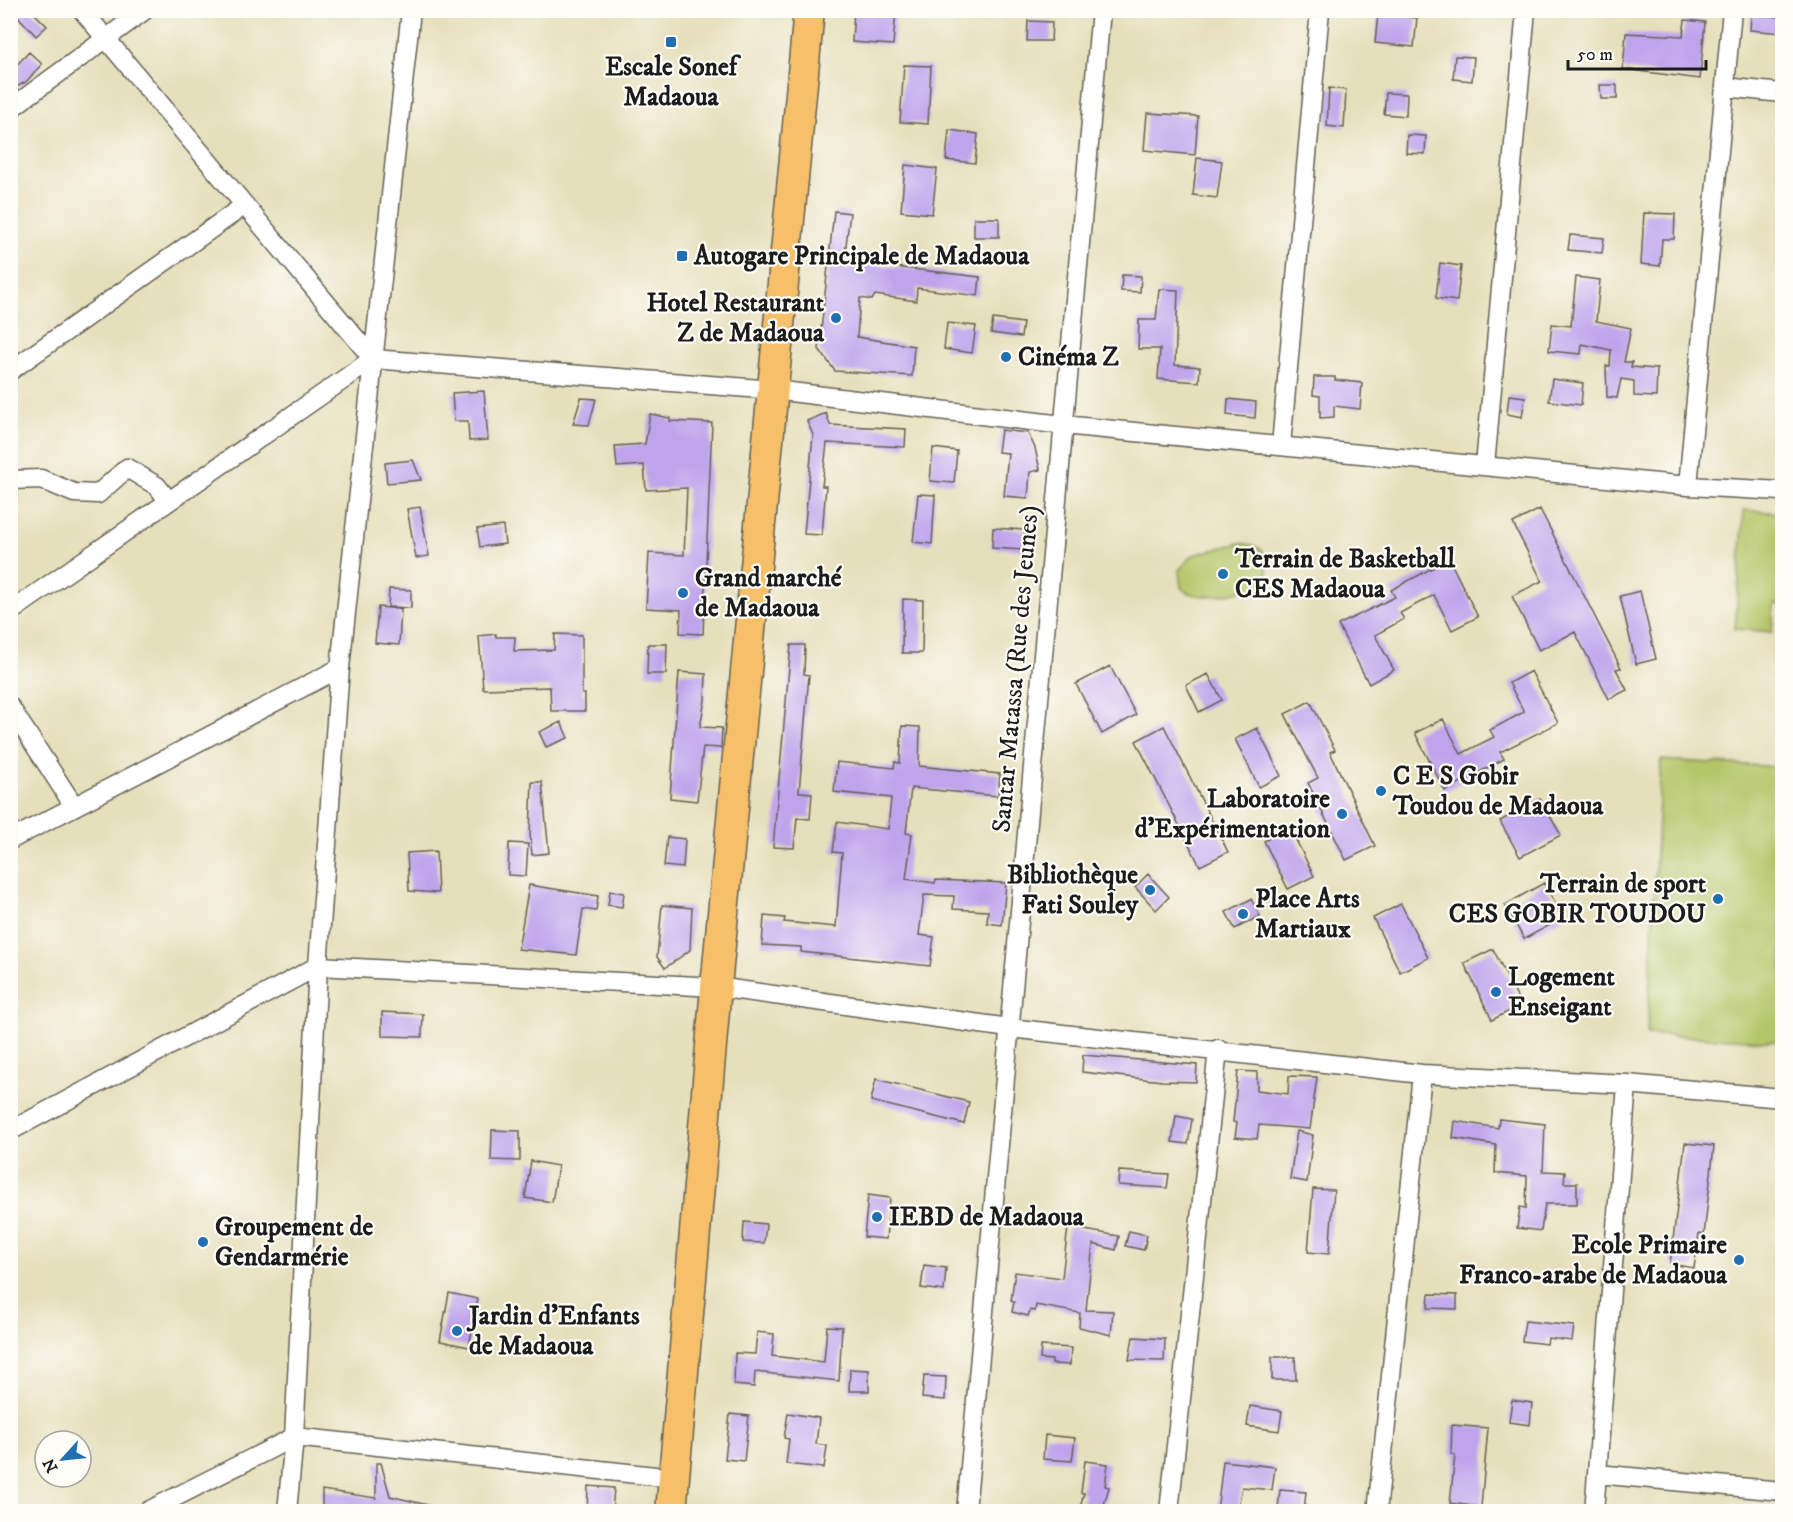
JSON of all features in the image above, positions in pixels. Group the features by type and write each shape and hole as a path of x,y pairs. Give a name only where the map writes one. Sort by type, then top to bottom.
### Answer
{"highway":[{"path":"671,1512 717,987 809,10"}],"street":[{"path":"82,10 373,359"},
{"path":"10,109 145,10"},
{"path":"287,1512 294,1437 318,966 340,668 411,10"},
{"name":"Santar Matassa (Rue des Jeunes)","path":"966,1512 1101,10"},
{"path":"1281,446 1320,10"},
{"path":"1485,466 1526,10"},
{"path":"1688,486 1732,10"},
{"path":"1725,87 1782,93"},
{"path":"10,372 245,206"},
{"path":"10,612 373,359 774,390 1063,425 1688,486 1782,491"},
{"path":"10,480 41,479 74,493 98,494 127,468 157,486 169,501"},
{"path":"10,840 340,668"},
{"path":"10,707 74,806"},
{"path":"10,1131 318,966 717,987 1009,1028 1218,1049 1422,1074 1627,1084 1782,1098"},
{"path":"1169,1512 1218,1049"},
{"path":"1377,1512 1422,1074"},
{"path":"1594,1512 1627,1084"},
{"path":"146,1512 294,1437 674,1478"},
{"path":"1597,1474 1782,1491"}],"green space":[{"path":"1744,510 1782,513 1782,605 1774,604 1772,632 1735,629"},
{"name":"Terrain de Basketball CES Madaoua","path":"1239,543 1254,546 1263,552 1267,562 1267,578 1248,588 1224,595 1200,596 1181,588 1179,570 1193,555"},
{"name":"Terrain de sport CES GOBIR TOUDOU","path":"1661,760 1782,767 1782,1042 1647,1034"}],"building":[{"path":"12,10 31,10 47,26 36,36"},
{"path":"854,10 896,10 893,45 852,42"},
{"path":"1378,14 1417,18 1414,47 1375,43"},
{"path":"1751,15 1782,17 1782,33 1750,30"},
{"path":"1685,20 1705,22 1700,79 1623,69 1626,33 1683,36"},
{"path":"1028,21 1052,22 1051,41 1027,41"},
{"path":"29,52 42,64 26,82 10,90 10,72"},
{"path":"1455,56 1474,57 1472,81 1453,79"},
{"path":"904,65 931,66 928,124 900,122"},
{"path":"1600,85 1617,85 1617,99 1601,99"},
{"path":"1329,88 1346,90 1344,128 1327,126"},
{"path":"1386,93 1407,94 1406,116 1384,114"},
{"path":"1147,113 1198,116 1195,155 1144,150"},
{"path":"949,130 978,134 975,163 946,160"},
{"path":"1407,135 1426,136 1425,154 1406,153"},
{"path":"1197,158 1222,161 1217,198 1193,195"},
{"path":"905,165 937,169 932,214 901,211"},
{"path":"834,211 850,213 844,261 980,277 978,296 917,288 916,301 875,295 872,300 860,298 857,337 914,346 912,376 835,371 819,349"},
{"path":"1644,213 1675,214 1674,239 1662,239 1660,266 1641,264"},
{"path":"974,218 999,218 999,237 974,237"},
{"path":"1570,235 1604,238 1602,253 1568,250"},
{"path":"1440,263 1461,266 1457,301 1436,298"},
{"path":"1122,275 1141,276 1140,292 1121,291"},
{"path":"1576,277 1600,280 1596,321 1631,328 1624,362 1632,362 1631,367 1657,369 1656,397 1634,396 1634,381 1621,379 1617,398 1607,397 1606,366 1610,366 1611,350 1582,344 1581,354 1549,351 1552,324 1571,326"},
{"path":"1159,289 1178,290 1175,365 1200,367 1199,382 1158,379 1160,349 1138,349 1139,320 1156,320"},
{"path":"993,319 1023,323 1021,337 991,333"},
{"path":"947,323 976,326 972,353 944,349"},
{"path":"1314,377 1335,377 1335,380 1362,383 1360,409 1334,406 1334,417 1320,418 1320,396 1313,395"},
{"path":"1552,379 1583,383 1581,405 1549,401"},
{"path":"484,391 488,440 469,441 468,421 454,421 452,393"},
{"path":"1509,395 1525,397 1522,417 1507,414"},
{"path":"581,398 596,399 589,425 573,424"},
{"path":"1228,399 1256,402 1255,418 1227,415"},
{"path":"826,413 830,425 906,429 905,447 827,443 822,486 826,486 822,535 804,534 813,435 807,421"},
{"path":"650,414 670,418 670,421 712,423 703,634 680,633 681,610 646,608 649,553 684,555 687,488 646,490 644,465 617,467 615,446 645,444"},
{"path":"1001,430 1028,433 1035,448 1040,470 1030,472 1028,498 1004,496 1008,453 998,452"},
{"path":"933,448 957,451 954,483 930,481"},
{"path":"413,460 421,480 387,483 385,463"},
{"path":"918,494 935,495 932,544 913,542"},
{"path":"420,507 429,556 416,558 407,509"},
{"path":"1540,509 1621,668 1616,669 1627,690 1609,699 1575,632 1539,650 1512,596 1542,581 1513,523"},
{"path":"503,526 505,544 480,547 477,529"},
{"path":"993,528 1025,530 1023,550 992,548"},
{"path":"1449,559 1478,617 1452,630 1434,595 1400,613 1404,619 1375,635 1394,670 1369,684 1338,625 1395,597 1391,590"},
{"path":"389,589 411,590 411,608 388,607"},
{"path":"1640,591 1656,659 1636,664 1620,596"},
{"path":"903,599 923,600 922,653 902,653"},
{"path":"378,607 401,609 399,645 375,643"},
{"path":"496,634 496,637 515,637 514,651 554,650 555,634 582,635 582,694 585,694 585,711 551,711 550,687 483,689 479,636"},
{"path":"648,644 667,644 666,674 647,674"},
{"path":"791,645 805,645 804,674 809,675 799,792 812,793 810,819 797,818 794,848 773,847"},
{"path":"1110,666 1136,715 1102,734 1076,684"},
{"path":"1531,671 1558,723 1500,752 1504,759 1445,791 1415,733 1443,719 1461,754 1494,737 1490,730 1524,712 1509,683"},
{"path":"679,672 706,674 705,700 700,727 722,728 721,748 703,747 697,801 670,798"},
{"path":"1208,674 1222,700 1199,712 1186,685"},
{"path":"1310,701 1335,750 1330,752 1375,846 1346,860 1308,783 1318,778 1285,714"},
{"path":"561,722 568,738 546,747 539,732"},
{"path":"902,726 920,727 919,766 1000,774 998,796 911,788 906,833 912,834 906,879 935,883 936,880 1006,883 1002,925 987,923 988,911 953,909 954,896 924,895 919,935 934,937 930,966 801,952 801,947 762,945 764,916 785,918 784,922 836,927 842,853 833,852 837,822 888,829 891,798 834,792 837,762 894,768 895,762 900,763"},
{"path":"1164,726 1228,852 1200,866 1136,741"},
{"path":"1257,728 1281,776 1259,787 1235,739"},
{"path":"532,782 542,782 549,853 532,855 530,834"},
{"path":"1540,799 1561,835 1520,857 1500,821"},
{"path":"1290,828 1314,876 1288,889 1264,841"},
{"path":"667,837 685,839 683,868 664,866"},
{"path":"509,843 528,844 526,876 508,875"},
{"path":"436,851 438,893 409,891 407,853"},
{"path":"1148,874 1169,897 1156,910 1135,887"},
{"name":"Logement Enseigant","path":"1544,883 1563,918 1524,939 1505,905"},
{"path":"529,885 598,896 596,911 583,909 576,955 518,949"},
{"path":"610,891 624,893 622,907 608,905"},
{"name":"Place Arts Martiaux","path":"1251,899 1260,916 1235,929 1226,912"},
{"path":"1401,904 1428,958 1400,972 1373,918"},
{"path":"662,905 692,908 690,950 665,968 657,957"},
{"name":"Logement Enseigant","path":"1493,949 1521,1005 1492,1020 1464,963"},
{"path":"382,1012 423,1014 422,1037 382,1036"},
{"path":"1083,1055 1197,1065 1196,1082 1162,1081 1082,1072"},
{"path":"1238,1071 1257,1072 1257,1090 1288,1094 1289,1076 1317,1077 1310,1129 1259,1125 1257,1139 1235,1137 1237,1123 1233,1122"},
{"path":"876,1079 969,1102 964,1124 871,1101"},
{"path":"1176,1116 1192,1119 1188,1144 1172,1142"},
{"path":"1499,1119 1545,1124 1543,1171 1565,1172 1564,1183 1577,1183 1577,1204 1545,1204 1541,1231 1517,1228 1520,1207 1526,1208 1527,1176 1495,1173 1496,1145 1453,1138 1455,1121 1498,1128"},
{"path":"492,1130 520,1131 520,1161 491,1160"},
{"path":"1297,1131 1313,1135 1307,1182 1290,1179"},
{"path":"1685,1143 1714,1146 1704,1235 1699,1234 1694,1268 1670,1264"},
{"path":"531,1161 558,1166 552,1202 525,1198"},
{"path":"1119,1171 1169,1174 1167,1188 1118,1185"},
{"path":"1313,1189 1334,1190 1329,1254 1308,1252"},
{"name":"IEBD de Madaoua","path":"868,1195 890,1198 886,1239 864,1237"},
{"path":"744,1222 766,1224 764,1243 743,1242"},
{"path":"1068,1227 1119,1236 1116,1250 1093,1244 1086,1310 1113,1311 1111,1335 1079,1327 1080,1313 1036,1305 1035,1311 1030,1310 1028,1316 1012,1312 1014,1302 1011,1301 1015,1272 1062,1278"},
{"path":"1129,1231 1147,1235 1144,1250 1125,1246"},
{"path":"924,1265 946,1268 944,1291 921,1288"},
{"path":"449,1293 478,1299 469,1347 440,1341"},
{"path":"1429,1294 1457,1295 1457,1309 1428,1308"},
{"path":"1525,1321 1574,1326 1572,1341 1548,1338 1547,1344 1522,1341"},
{"path":"827,1326 842,1327 839,1381 755,1372 754,1387 734,1385 735,1353 755,1354 757,1332 774,1334 772,1356 824,1362"},
{"path":"1133,1337 1165,1339 1164,1361 1129,1360"},
{"path":"1041,1346 1071,1348 1070,1365 1052,1364 1052,1360 1040,1359"},
{"path":"1272,1357 1295,1357 1296,1380 1272,1380"},
{"path":"850,1369 869,1370 869,1391 849,1391"},
{"path":"924,1376 946,1377 945,1400 922,1398"},
{"path":"1512,1400 1532,1403 1530,1425 1509,1422"},
{"path":"1250,1406 1282,1411 1279,1431 1247,1426"},
{"path":"788,1413 819,1418 816,1444 827,1446 824,1468 786,1464 789,1439 784,1438"},
{"path":"730,1414 749,1416 744,1461 725,1459"},
{"path":"1452,1425 1488,1428 1481,1507 1450,1503 1455,1455 1451,1454"},
{"path":"1045,1435 1075,1438 1072,1461 1043,1459"},
{"path":"1085,1461 1108,1464 1105,1486 1109,1487 1102,1512 1079,1512 1084,1493 1081,1493"},
{"path":"1223,1461 1275,1467 1272,1490 1242,1487 1237,1512 1217,1512"},
{"path":"376,1463 381,1463 390,1496 432,1506 431,1512 339,1512 322,1507 322,1490 376,1498"},
{"path":"588,1486 614,1488 612,1512 587,1512"},
{"path":"1280,1490 1306,1492 1304,1511 1278,1508"}],"place":[{"name":"Escale Sonef Madaoua","path":"671,42"},
{"name":"Autogare Principale de Madaoua","path":"682,256"},
{"name":"Hotel Restaurant Z de Madaoua","path":"836,318"},
{"name":"Cinéma Z","path":"1006,357"},
{"name":"Terrain de Basketball CES Madaoua","path":"1223,574"},
{"name":"Grand marché de Madaoua","path":"683,593"},
{"name":"C E S Gobir Toudou de Madaoua","path":"1381,791"},
{"name":"Laboratoire d'Expérimentation","path":"1342,814"},
{"name":"Bibliothèque Fati Souley","path":"1150,890"},
{"name":"Terrain de sport CES GOBIR TOUDOU","path":"1718,899"},
{"name":"Place Arts Martiaux","path":"1243,914"},
{"name":"Logement Enseigant","path":"1496,992"},
{"name":"IEBD de Madaoua","path":"877,1217"},
{"name":"Groupement de Gendarmérie","path":"203,1242"},
{"name":"Ecole Primaire Franco-arabe de Madaoua","path":"1739,1260"},
{"name":"Jardin d'Enfants de Madaoua","path":"457,1331"}]}
